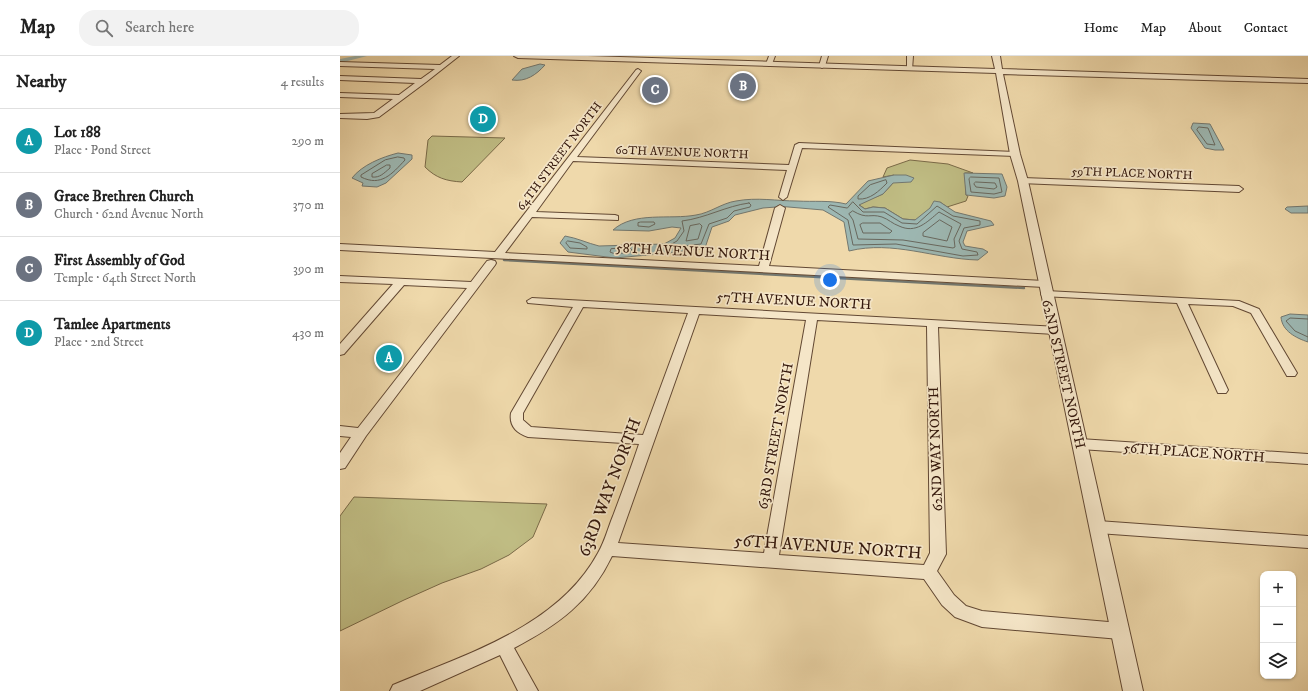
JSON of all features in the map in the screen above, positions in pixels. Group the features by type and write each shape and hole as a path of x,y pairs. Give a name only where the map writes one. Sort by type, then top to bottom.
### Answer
{"street":[{"path":"340,116 367,117 376,115 456,56"},
{"path":"518,56 1308,81"},
{"path":"769,64 772,56"},
{"path":"822,66 825,56"},
{"path":"910,56 910,69"},
{"name":"62ND STREET NORTH","path":"996,56 1015,154 1023,181 1045,289 1134,691"},
{"path":"340,64 442,67"},
{"name":"64TH STREET NORTH","path":"340,464 361,433 638,71"},
{"path":"340,78 424,81"},
{"path":"340,95 400,97"},
{"path":"783,197 799,146 1015,154"},
{"name":"60TH AVENUE NORTH","path":"572,159 791,168"},
{"name":"59TH PLACE NORTH","path":"1023,181 1239,189"},
{"path":"763,269 780,208"},
{"path":"530,214 615,218"},
{"name":"58TH AVENUE NORTH","path":"340,247 495,259 763,269 1235,303 1255,310 1291,374"},
{"path":"340,279 474,285"},
{"path":"340,351 401,282"},
{"path":"1181,300 1222,390"},
{"name":"57TH AVENUE NORTH","path":"532,301 1055,330"},
{"path":"580,303 517,413 516,422 528,432 646,440"},
{"name":"63RD WAY NORTH","path":"399,691 504,645 550,619 568,605 598,568 608,549 646,440 695,310"},
{"name":"63RD STREET NORTH","path":"770,560 812,317"},
{"name":"62ND WAY NORTH","path":"928,572 938,554 932,323"},
{"path":"340,432 361,433"},
{"name":"56TH PLACE NORTH","path":"1080,444 1308,459"},
{"path":"1098,527 1308,542"},
{"name":"56TH AVENUE NORTH","path":"608,549 928,572 948,600 961,612 982,619 1120,631"},
{"path":"504,645 522,681 529,691"}],"shaded area":[{"path":"432,136 505,138 462,182 442,178 433,174 425,167 428,140"},
{"path":"910,160 948,164 973,173 965,173 966,195 968,196 966,201 947,207 940,202 916,220 903,219 885,208 873,207 865,209 858,204 883,194 893,183 894,175 883,177 887,168"},
{"path":"354,497 547,504 533,537 509,555 481,569 442,583 404,600 340,631 340,516"}],"water":[{"path":"540,64 545,65 530,77 522,80 512,80 522,69"},
{"path":"1193,123 1210,124 1224,150 1205,148 1191,128"},
{"path":"398,153 412,155 412,159 386,183 377,187 362,186 363,183 352,178 367,165"},
{"path":"964,173 1002,174 1007,187 1005,196 994,198 966,195"},
{"path":"894,175 906,175 914,178 911,182 893,183 883,194 859,205 865,209 873,207 885,208 903,219 915,220 930,208 934,201 940,202 955,212 991,221 994,225 967,231 963,242 965,246 983,249 988,252 978,260 898,249 865,248 849,251 844,222 823,210 777,206 735,215 729,221 712,227 705,248 615,258 568,252 560,243 565,236 599,246 664,244 675,238 681,228 672,227 649,231 613,230 631,220 653,217 696,215 731,202 744,200 759,199 846,204 868,181"},
{"path":"1308,206 1308,213 1291,213 1285,209 1287,207"},
{"path":"1290,314 1308,315 1308,342 1294,336 1284,326 1281,317"}],"waterway":[{"path":"340,61 364,56"},
{"path":"504,260 1024,288"}],"place":[{"name":"Grace Brethren Church","path":"743,86"},
{"name":"First Assembly of God","path":"655,90"},
{"name":"Tamlee Apartments","path":"483,119"},
{"name":"Lot 188","path":"389,358"}]}
